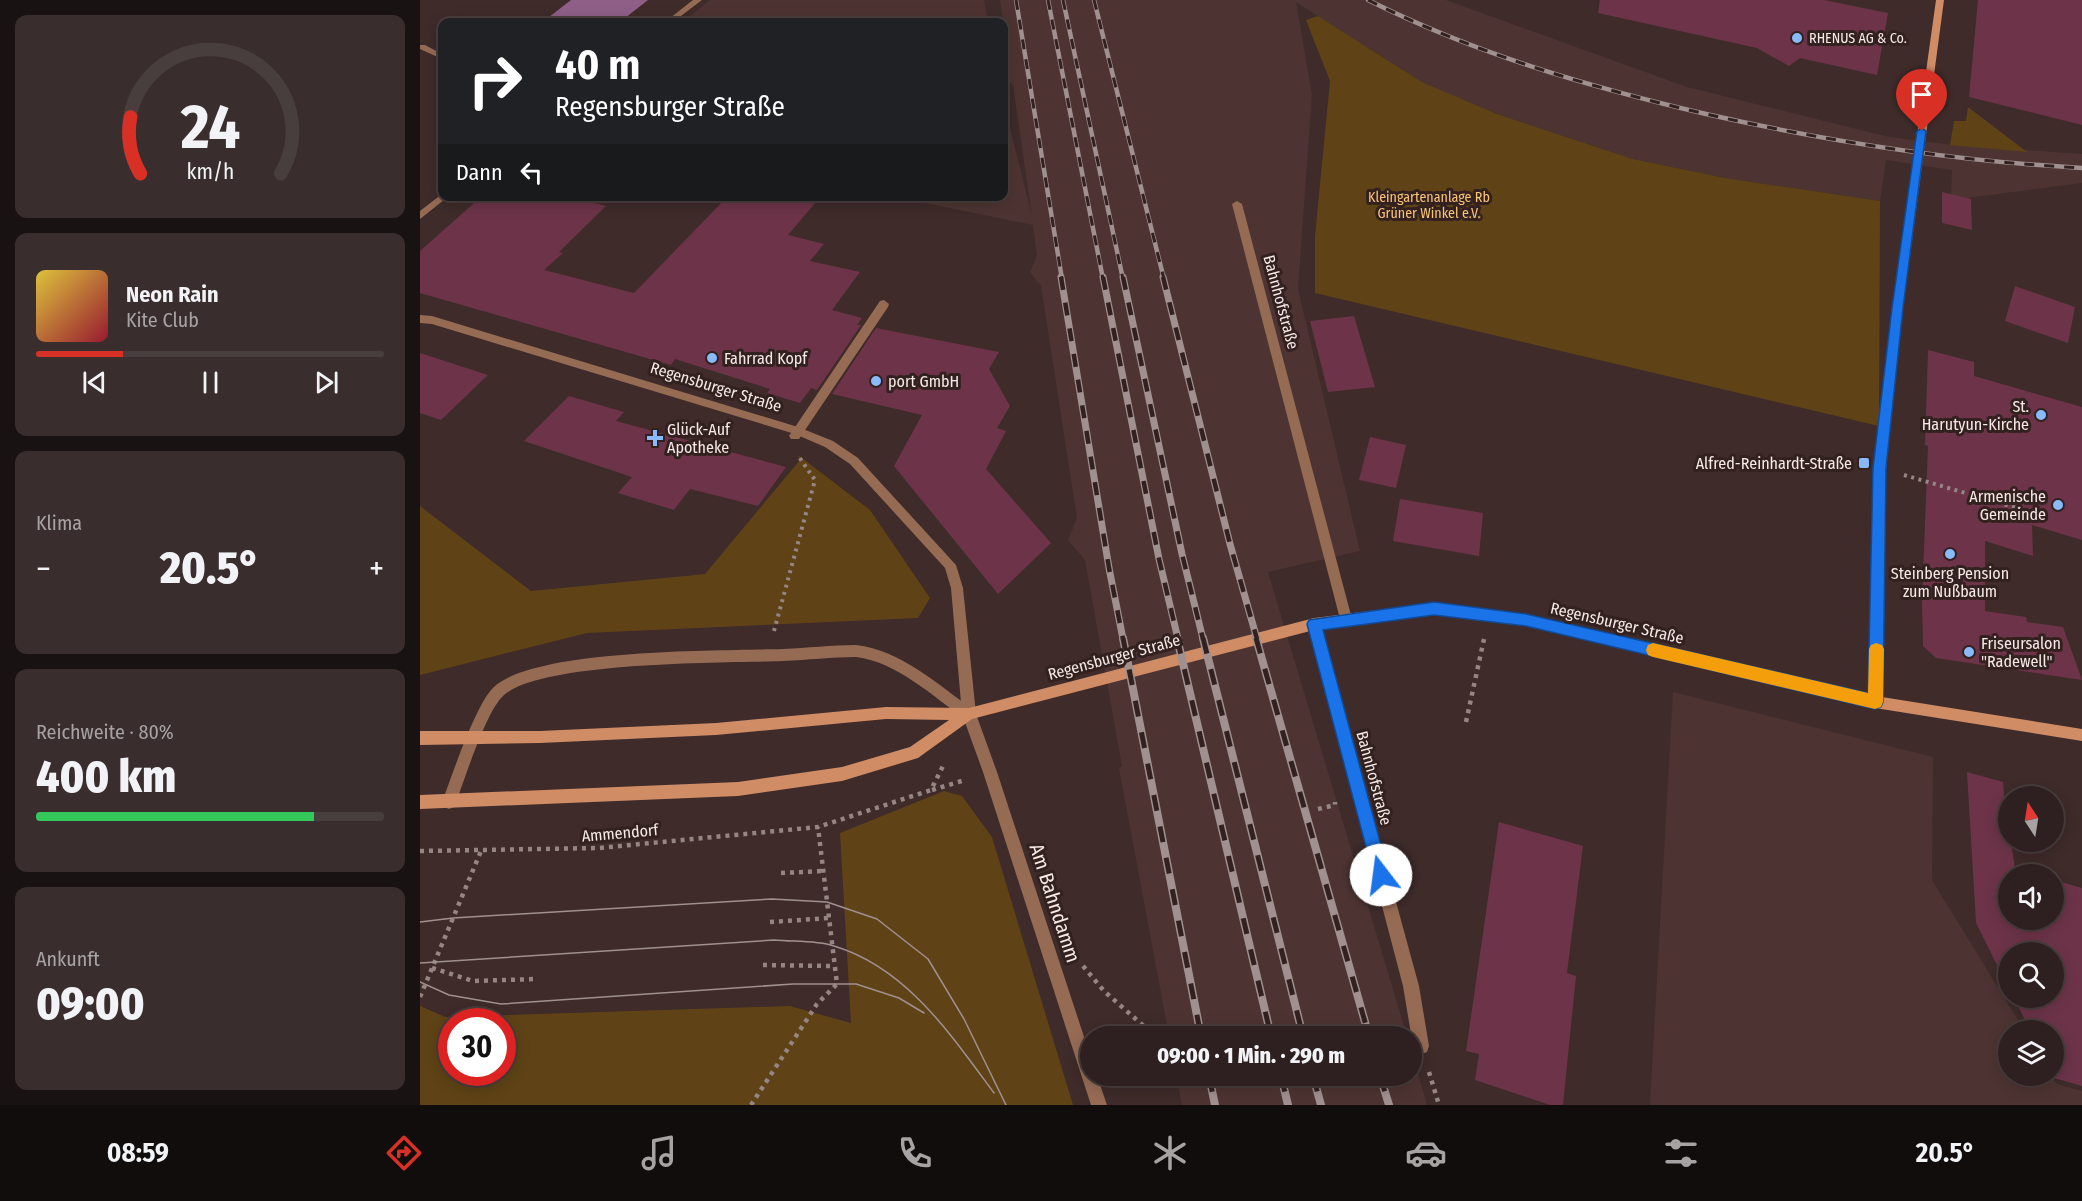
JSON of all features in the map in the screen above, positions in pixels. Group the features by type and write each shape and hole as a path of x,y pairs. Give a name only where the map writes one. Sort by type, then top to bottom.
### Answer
{"main road":[{"path":"1875,702 1880,468 1898,308 1940,0"},
{"name":"Regensburger Straße","path":"420,738 474,739 716,729 886,713 969,714 1314,624 1434,609 1526,620 1875,702 2082,735"},
{"name":"Regensburger Straße","path":"420,802 738,789 842,774 914,753 969,714"}],"street":[{"path":"674,18 698,0"},
{"path":"422,47 438,55"},
{"path":"420,216 439,201"},
{"name":"Bahnhofstraße","path":"1237,204 1346,619"},
{"path":"797,433 884,304"},
{"name":"Regensburger Straße","path":"420,319 432,320 797,433 829,444 854,461 950,566 957,588 969,714"},
{"name":"Bahnhofstraße","path":"1314,624 1411,987 1418,1026"},
{"path":"449,802 489,704 500,690 525,677 570,668 623,661 863,652 903,669 969,714"},
{"name":"Am Bahndamm","path":"969,714 1099,1105"}],"path":[{"path":"778,614 815,480 800,459 797,433"},
{"path":"1880,468 2034,513"},
{"path":"1466,722 1479,654"},
{"name":"Ammendorf","path":"422,852 599,849 818,827 823,871"},
{"path":"420,997 481,851"},
{"path":"751,1105 817,1004 837,984 823,871 781,873"},
{"path":"770,922 829,918"},
{"path":"763,965 834,966"},
{"path":"432,968 473,981 536,979"},
{"path":"1104,991 1144,1026"},
{"path":"1422,1049 1439,1105"}],"shaded area":[{"path":"571,0 648,0 625,18 548,18"},
{"path":"710,0 984,0 987,18 687,18"},
{"path":"1000,0 1446,0 1687,87 1889,137 1953,145 2082,154 2082,183 1951,200 1952,170 1886,160 1880,201 1725,178 1633,159 1497,114 1422,82 1296,2 1312,95 1298,289 1360,551 1268,572 1404,1026 1167,1026 1119,768 1122,766 1085,560 1068,540 1077,518 1041,286 1030,272 1037,256 1033,225 916,201 1008,201 1008,120 1032,216 1013,85 1008,81 1010,65 1008,18 1003,18"},
{"path":"1673,692 1933,757 1932,880 1998,988 1998,1008 2011,1008 2018,1020 1998,1020 1998,1086 2064,1086 2082,1091 2082,1105 1650,1105"},
{"path":"1178,1086 1422,1086 1427,1105 1182,1105"}],"green space":[{"name":"Kleingartenanlage Rb Grüner Winkel e.V.","path":"1318,16 1422,82 1497,114 1633,159 1725,178 1880,201 1879,426 1315,293 1315,236 1330,81 1306,20"},
{"path":"1968,107 2027,152 1950,145 1954,121 1966,121"},
{"path":"798,455 870,510 930,598 918,618 587,633 420,675 420,506 531,591 705,574 800,460"},
{"path":"944,791 962,796 992,837 1073,1105 420,1105 420,1006 438,1014 438,1086 516,1086 516,1015 790,1006 851,1023 840,833"}],"building":[{"name":"RHENUS AG & Co.","path":"1600,0 1824,0 1888,13 1877,75 1800,58 1789,66 1757,48 1598,13"},
{"path":"1978,0 2082,0 2082,125 1969,97"},
{"path":"1942,192 1971,199 1972,230 1942,223"},
{"path":"476,201 586,201 606,206 559,252 563,253 544,270 634,293 723,201 817,201 788,235 824,244 810,261 860,272 832,310 862,318 857,325 861,325 817,390 811,388 800,403 767,393 770,389 675,359 671,365 420,293 420,251"},
{"path":"2015,286 2075,307 2068,343 2005,321"},
{"path":"1354,316 1375,387 1328,392 1310,321"},
{"path":"876,328 999,352 989,369 1010,406 997,428 1006,431 986,469 1051,543 998,594 894,466 922,415 832,394"},
{"path":"1928,350 1974,362 1974,376 2082,407 2082,540 2032,525 2033,556 1985,541 1985,611 2026,617 2027,622 2063,627 2082,680 1936,658 1923,646"},
{"path":"420,353 488,375 441,420 420,413"},
{"path":"569,396 624,412 616,421 786,467 758,506 690,489 674,510 618,493 632,477 524,441"},
{"path":"1370,437 1406,445 1396,488 1359,480"},
{"path":"1400,499 1483,513 1479,556 1393,541"},
{"path":"1967,772 2003,782 2003,786 1998,786 1998,852 2012,852 2014,864 1998,864 1998,930 2064,930 2064,883 2082,888 2082,1086 2064,1081 2064,1020 2025,1020 2019,1008 2064,1008 2064,942 1998,942 1998,967 1976,923"},
{"path":"1499,822 1583,846 1567,973 1576,976 1563,1105 1550,1105 1475,1080 1479,1054 1466,1051"}],"tram line":[{"path":"420,922 453,918 772,899 827,902 877,919 928,959 964,1019 1006,1105"},
{"path":"420,963 774,940 827,944 860,956 884,970 905,987 944,1027 994,1093"},
{"path":"420,982 449,995 501,1004 793,984 856,984 899,998 924,1013"}],"railway":[{"path":"1016,0 1062,279"},
{"path":"1048,0 1103,279"},
{"path":"1063,0 1123,279"},
{"path":"1094,0 1164,279"},
{"path":"1368,0 1492,53 1576,80 1706,114 1893,149 1987,161 2082,168"},
{"path":"1061,277 1109,568 1123,639"},
{"path":"1103,277 1159,559 1178,639"},
{"path":"1123,277 1182,554 1203,639"},
{"path":"1163,277 1230,544 1257,639"},
{"path":"1123,638 1199,1026"},
{"path":"1177,638 1269,1026"},
{"path":"1203,638 1300,1026"},
{"path":"1256,638 1366,1026"},
{"path":"1211,1086 1215,1105"},
{"path":"1283,1086 1288,1105"},
{"path":"1316,1086 1321,1105"},
{"path":"1383,1086 1389,1105"}],"slow traffic":[{"path":"1653,650 1875,702 1876,649"}],"place":[{"name":"RHENUS AG & Co.","path":"1797,38"},
{"name":"Fahrrad Kopf","path":"712,358"},
{"name":"port GmbH","path":"876,381"},
{"name":"St. Harutyun-Kirche","path":"2041,415"},
{"name":"Glück-Auf Apotheke","path":"655,438"},
{"name":"Alfred-Reinhardt-Straße","path":"1864,463"},
{"name":"Armenische Gemeinde","path":"2058,505"},
{"name":"Steinberg Pension zum Nußbaum","path":"1950,554"},
{"name":"Friseursalon \"Radewell\"","path":"1969,652"}],"route":[{"path":"1381,875 1314,624 1434,609 1526,620 1875,702 1880,468 1898,308 1922,131"}]}
